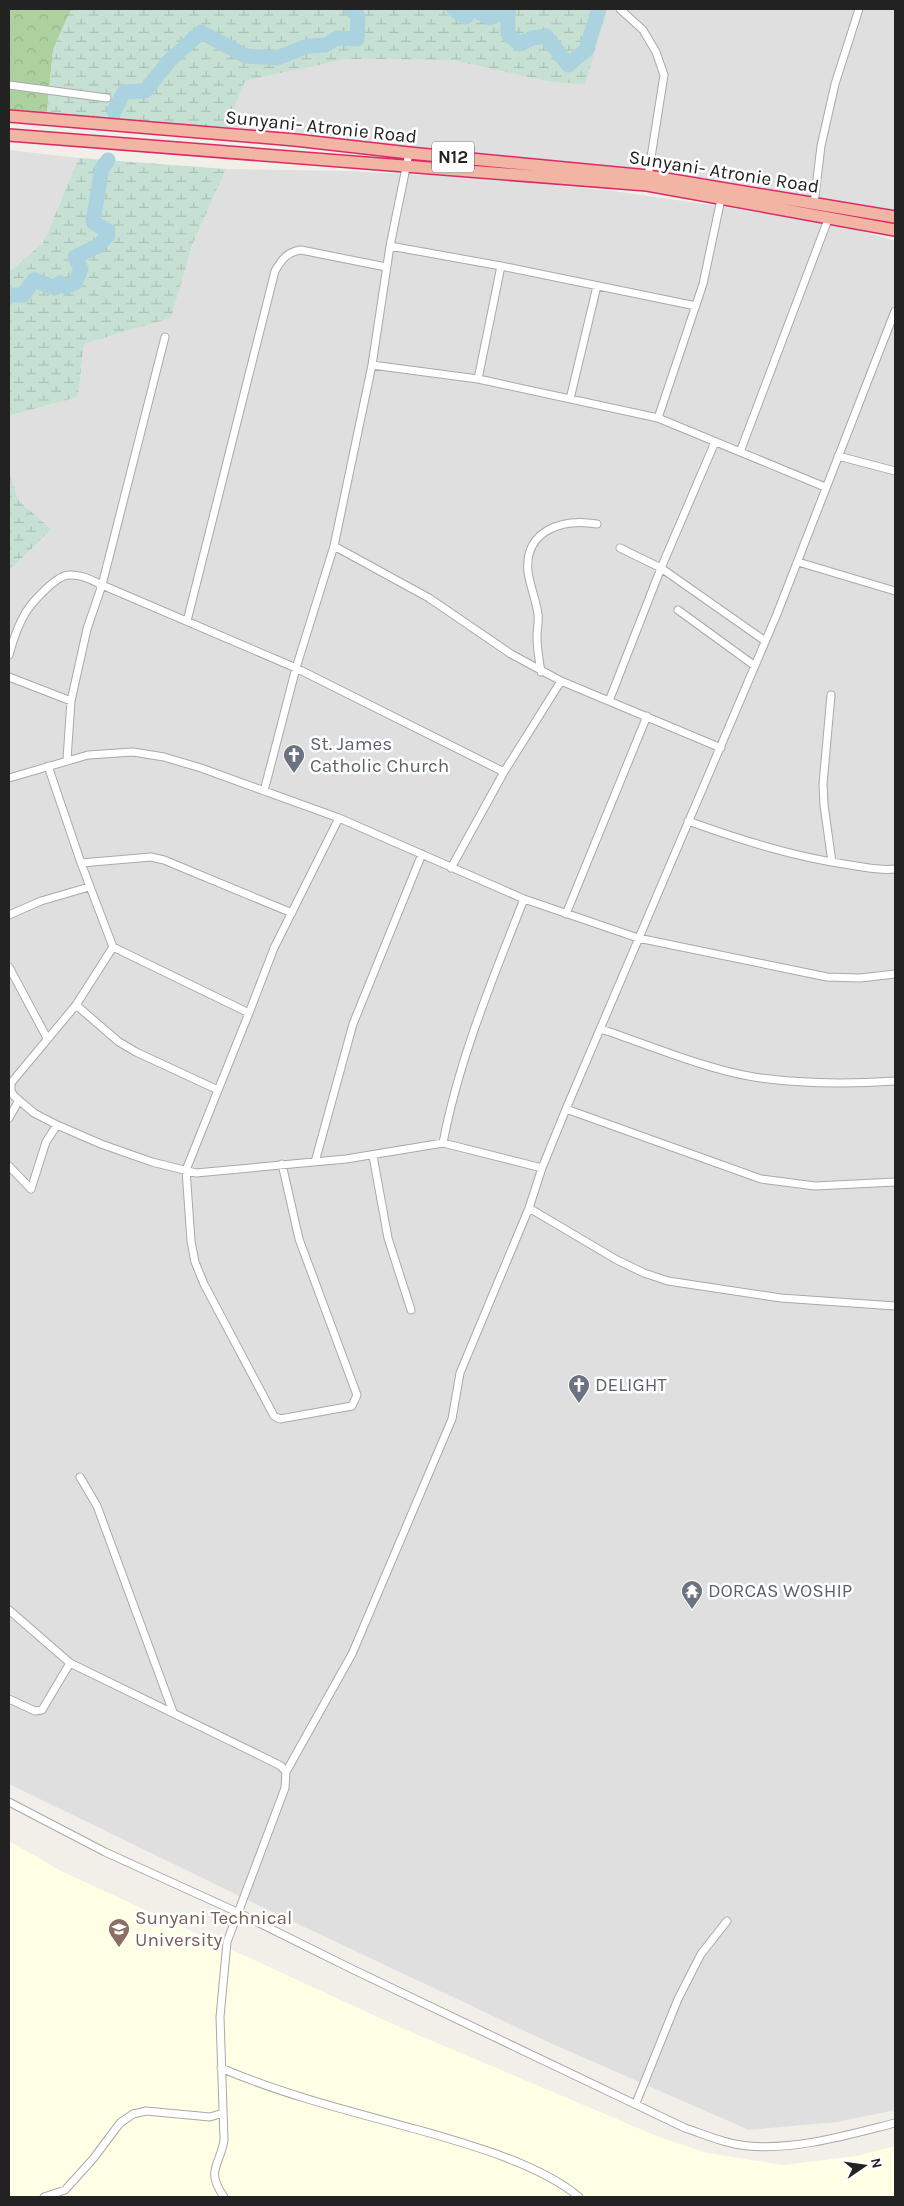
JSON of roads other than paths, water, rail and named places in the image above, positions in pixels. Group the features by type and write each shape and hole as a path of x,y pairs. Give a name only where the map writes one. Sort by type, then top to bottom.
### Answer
{"highway":[{"name":"Sunyani- Atronie Road","path":"9,116 295,140 648,176 895,217"},
{"name":"N12","path":"9,135 647,185 895,230"}],"street":[{"path":"620,9 643,30 656,52 664,75 648,176"},
{"path":"814,204 821,146 834,84 859,9"},
{"path":"9,86 107,98"},
{"path":"264,791 296,668 334,546 372,364 386,267 409,153"},
{"path":"658,418 703,284 721,199"},
{"path":"740,452 829,217"},
{"path":"390,246 501,266 696,306"},
{"path":"187,621 275,271 285,256 293,251 301,250 386,267"},
{"path":"478,379 501,266"},
{"path":"570,399 596,286"},
{"path":"224,2197 215,2179 214,2171 222,2150 223,2113 220,2068 222,1977 227,1942 285,1788 286,1772 352,1654 452,1420 460,1373 529,1208 542,1168 566,1109 766,641 895,311"},
{"path":"67,760 71,701 87,629 102,585 165,337"},
{"path":"372,364 478,379 658,418 825,487"},
{"path":"609,700 661,568 715,442"},
{"path":"838,456 895,471"},
{"path":"541,672 537,636 538,615 528,571 529,554 535,540 560,524 579,521 597,524"},
{"path":"334,546 429,598 511,654 541,672 721,748"},
{"path":"620,548 661,568 766,641"},
{"path":"798,562 895,591"},
{"path":"9,655 14,636 26,612 59,578 68,574 82,576 296,668 504,772"},
{"path":"678,610 755,666"},
{"path":"9,677 71,701"},
{"path":"451,868 504,772 561,681"},
{"path":"831,695 823,784 832,862"},
{"path":"566,914 647,716"},
{"path":"9,778 88,755 133,752 164,757 338,818 524,899 638,938 827,977 860,978 895,974"},
{"path":"48,766 80,863 112,947 249,1013"},
{"path":"282,1164 299,1239 358,1395 352,1406 280,1419 274,1416 201,1276 191,1241 186,1170 274,948 338,818"},
{"path":"688,821 737,838 804,857 878,870 895,869"},
{"path":"315,1162 353,1024 422,854"},
{"path":"80,863 151,857 164,860 292,913"},
{"path":"9,915 41,901 89,888"},
{"path":"443,1143 452,1103 469,1048 524,899"},
{"path":"112,947 76,1006 46,1038 13,1078 11,1091 19,1100 34,1113 57,1126 143,1159 201,1173 373,1156 443,1143 542,1168"},
{"path":"9,967 46,1038"},
{"path":"76,1006 119,1042 136,1052 218,1090"},
{"path":"601,1029 728,1071 754,1077 822,1082 895,1081"},
{"path":"9,1118 19,1100"},
{"path":"566,1109 760,1179 815,1186 895,1182"},
{"path":"9,1166 31,1189 46,1142 57,1126"},
{"path":"373,1156 388,1238 411,1310"},
{"path":"529,1208 617,1260 644,1273 668,1281 780,1298 895,1306"},
{"path":"80,1477 97,1506 173,1712"},
{"path":"9,1610 70,1663 275,1763 286,1772"},
{"path":"9,1699 35,1711 42,1710 70,1663"},
{"path":"9,1802 105,1852 237,1912 362,1974 685,2128 716,2140 747,2146 782,2146 819,2142 895,2123"},
{"path":"636,2103 653,2058 689,1977 701,1954 727,1921"},
{"path":"220,2068 279,2090 498,2154 534,2170 579,2197"},
{"path":"44,2197 64,2194 120,2123 133,2114 146,2111 210,2117 223,2113"}],"waterway":[{"path":"114,111 124,92 145,91 169,61 201,32 246,56 277,58 308,46 326,45 337,38 357,39 358,16 351,9"},
{"path":"454,9 466,17 470,9"},
{"path":"473,9 490,18 508,10 508,34 520,44 532,38 546,36 568,65 586,50 599,9"},
{"path":"9,295 23,295 34,280 55,288 60,283 66,287 75,283 81,269 75,257 98,246 108,235 108,231 93,222 102,168 108,160"}],"place":[{"name":"St. James Catholic Church","path":"294,774"},
{"name":"DELIGHT","path":"579,1404"},
{"name":"DORCAS WOSHIP","path":"692,1610"},
{"name":"Sunyani Technical University","path":"119,1948"}]}
